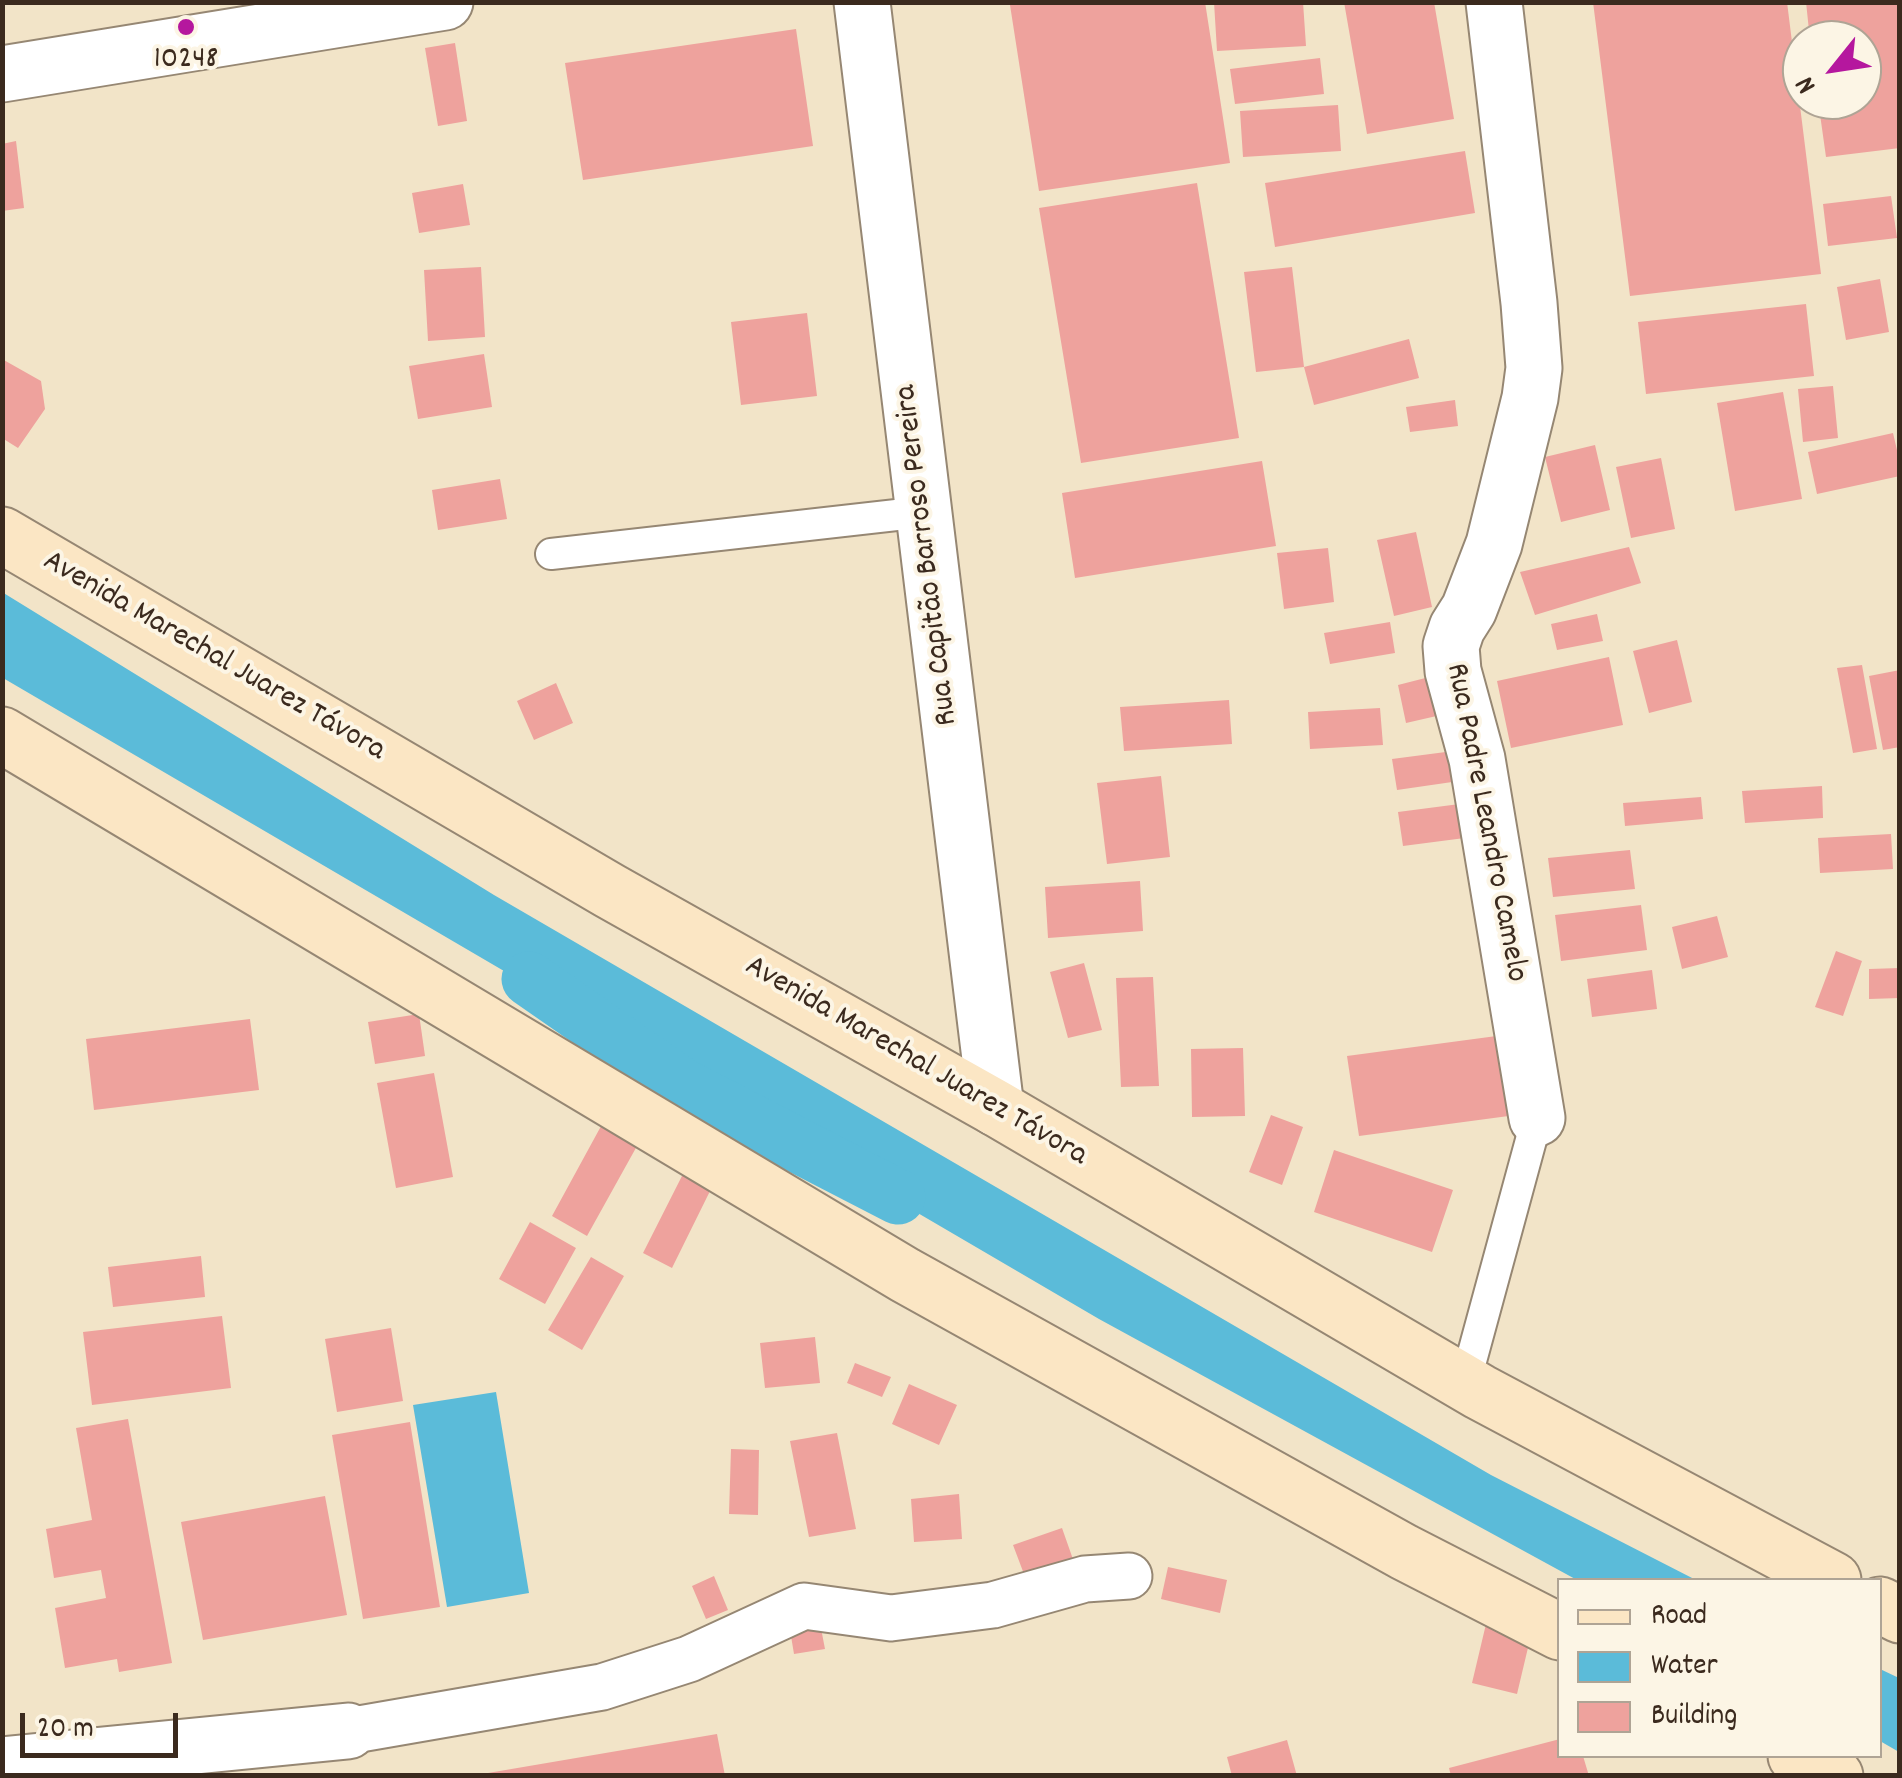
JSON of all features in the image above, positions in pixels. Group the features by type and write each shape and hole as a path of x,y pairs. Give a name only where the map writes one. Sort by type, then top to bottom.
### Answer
{"main road":[{"name":"Avenida Marechal Juarez Távora","path":"2,535 610,891 996,1108 1465,1383 1829,1578"},
{"path":"2,736 904,1274 1404,1552 1557,1630"},
{"path":"1800,1758 1835,1776"}],"street":[{"name":"Rua Capitão Barroso Pereira","path":"862,2 996,1108"},
{"name":"Rua Padre Leandro Camelo","path":"1494,2 1534,368 1494,544 1452,646 1453,670 1477,759 1537,1118"},
{"path":"2,74 428,4"},
{"path":"2,1765 348,1731 602,1687 689,1659 804,1606 890,1618 994,1606 1085,1579 1129,1576"}],"lane":[{"path":"551,554 924,512"},
{"path":"1465,1383 1537,1118"}],"water":[{"path":"2,592 494,895 1491,1475 1692,1578 1573,1578 1099,1319 3,678"},
{"path":"496,1392 529,1593 447,1607 413,1405"},
{"path":"1882,1670 1899,1678 1899,1752 1882,1742"}],"building":[{"path":"1205,2 1230,163 1039,191 1010,5"},
{"path":"1214,2 1303,2 1306,46 1217,51"},
{"path":"1344,2 1434,2 1454,119 1367,134"},
{"path":"1593,2 1787,2 1789,20 1782,20 1782,120 1802,120 1821,274 1630,296"},
{"path":"1806,2 1900,2 1900,148 1826,157 1821,120 1882,120 1882,20 1808,20"},
{"path":"796,29 813,146 583,180 565,63"},
{"path":"455,43 467,121 438,126 425,48"},
{"path":"1320,58 1324,94 1235,104 1230,69"},
{"path":"1338,105 1341,151 1243,157 1240,111"},
{"path":"16,141 24,208 2,211 2,144"},
{"path":"1465,151 1475,213 1275,247 1265,183"},
{"path":"1197,183 1239,438 1081,463 1039,208"},
{"path":"463,184 470,225 419,233 412,193"},
{"path":"1891,196 1897,238 1828,246 1823,204"},
{"path":"481,267 485,337 428,341 424,270"},
{"path":"1292,267 1304,367 1256,372 1244,272"},
{"path":"1880,279 1889,332 1846,340 1837,287"},
{"path":"1806,304 1814,376 1646,394 1638,322"},
{"path":"807,313 817,396 741,405 731,322"},
{"path":"1409,339 1419,378 1314,405 1304,367"},
{"path":"484,354 492,407 418,419 409,366"},
{"path":"2,359 41,381 45,409 18,448 2,438"},
{"path":"1833,386 1838,438 1803,442 1798,389"},
{"path":"1783,392 1802,499 1735,511 1717,403"},
{"path":"1455,400 1458,426 1410,432 1406,407"},
{"path":"1893,433 1900,476 1817,494 1808,452"},
{"path":"1595,445 1610,510 1561,522 1545,457"},
{"path":"1661,458 1675,529 1631,538 1616,467"},
{"path":"1262,461 1276,546 1075,578 1062,493"},
{"path":"500,479 507,519 438,530 432,490"},
{"path":"1416,532 1432,607 1394,616 1377,540"},
{"path":"1629,547 1641,583 1535,615 1520,572"},
{"path":"1328,548 1334,602 1284,609 1277,553"},
{"path":"1597,614 1603,641 1557,650 1551,624"},
{"path":"1390,622 1395,653 1330,664 1324,633"},
{"path":"1677,640 1692,702 1649,713 1633,651"},
{"path":"1609,657 1623,725 1511,748 1497,681"},
{"path":"1862,665 1877,749 1853,753 1837,668"},
{"path":"1900,670 1900,747 1883,750 1869,676"},
{"path":"1445,673 1454,712 1406,723 1398,685"},
{"path":"556,683 573,723 534,740 517,701"},
{"path":"1229,700 1232,744 1124,751 1120,707"},
{"path":"1380,708 1383,745 1310,749 1308,712"},
{"path":"1461,750 1466,780 1397,790 1392,759"},
{"path":"1161,776 1170,857 1107,864 1097,783"},
{"path":"1822,786 1823,818 1745,823 1742,791"},
{"path":"1701,797 1703,819 1625,826 1623,803"},
{"path":"1475,802 1480,836 1403,846 1398,812"},
{"path":"1891,834 1893,869 1820,873 1818,838"},
{"path":"1630,850 1635,889 1553,897 1548,858"},
{"path":"1140,881 1143,931 1048,938 1045,887"},
{"path":"1641,905 1647,950 1561,961 1555,915"},
{"path":"1717,916 1728,957 1682,969 1672,927"},
{"path":"1836,951 1862,961 1843,1016 1815,1007"},
{"path":"1084,963 1102,1030 1068,1038 1050,972"},
{"path":"1900,968 1900,998 1869,999 1869,969"},
{"path":"1652,970 1657,1009 1592,1017 1587,979"},
{"path":"1153,977 1159,1086 1121,1087 1116,978"},
{"path":"419,1014 425,1056 375,1064 368,1022"},
{"path":"250,1019 259,1090 94,1110 86,1039"},
{"path":"1504,1035 1516,1115 1359,1136 1347,1056"},
{"path":"1243,1048 1245,1116 1192,1117 1191,1049"},
{"path":"434,1073 453,1177 396,1188 377,1083"},
{"path":"1271,1115 1303,1127 1282,1185 1249,1172"},
{"path":"606,1117 642,1137 587,1236 552,1216"},
{"path":"1334,1150 1453,1190 1432,1252 1314,1212"},
{"path":"683,1174 711,1189 672,1268 643,1253"},
{"path":"530,1222 576,1248 545,1304 499,1279"},
{"path":"201,1256 205,1297 113,1307 108,1267"},
{"path":"591,1257 624,1276 582,1350 548,1330"},
{"path":"222,1316 231,1388 92,1405 83,1332"},
{"path":"391,1328 403,1401 337,1412 325,1339"},
{"path":"815,1337 820,1383 765,1388 760,1343"},
{"path":"855,1363 891,1377 882,1397 847,1383"},
{"path":"909,1384 957,1405 939,1445 892,1424"},
{"path":"128,1419 172,1663 119,1672 117,1659 65,1668 55,1608 106,1598 101,1570 54,1578 46,1529 92,1520 76,1428"},
{"path":"410,1422 440,1607 363,1619 332,1435"},
{"path":"837,1433 856,1529 809,1537 790,1441"},
{"path":"731,1449 759,1450 758,1515 729,1514"},
{"path":"959,1494 962,1539 914,1542 911,1499"},
{"path":"325,1496 347,1615 203,1640 181,1522"},
{"path":"1062,1528 1075,1565 1027,1582 1013,1545"},
{"path":"1168,1567 1227,1580 1220,1613 1161,1599"},
{"path":"714,1576 728,1610 706,1619 692,1586"},
{"path":"819,1618 825,1649 794,1654 789,1624"},
{"path":"1486,1624 1531,1635 1517,1694 1472,1683"},
{"path":"717,1734 725,1776 488,1776 488,1773"},
{"path":"1287,1740 1297,1776 1232,1776 1227,1757"},
{"path":"1557,1740 1557,1758 1584,1758 1589,1776 1451,1776 1449,1768"}],"waterway":[{"path":"529,979 683,1086 898,1197"}],"place":[{"name":"10248","path":"186,27"}]}
